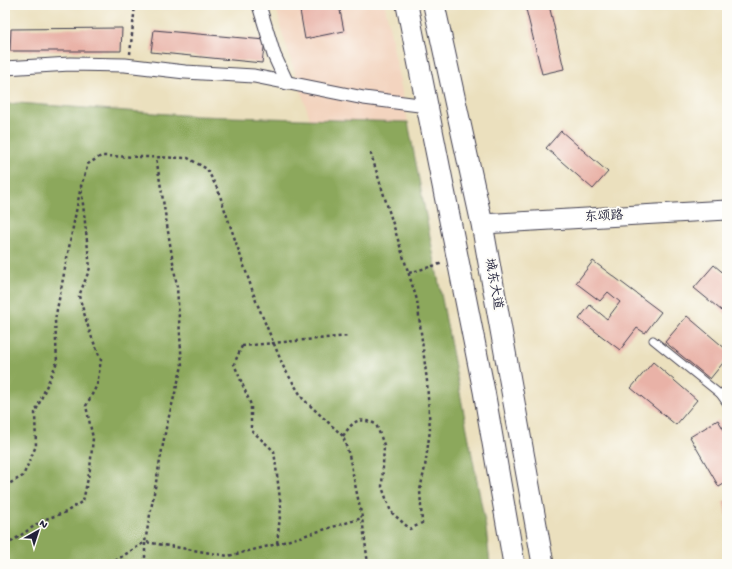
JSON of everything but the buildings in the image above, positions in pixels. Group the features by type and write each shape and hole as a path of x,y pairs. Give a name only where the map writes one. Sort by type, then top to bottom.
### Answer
{"main road":[{"path":"408,5 484,391 514,564"},
{"name":"城东大道","path":"434,5 482,224 543,564"}],"street":[{"path":"260,5 274,54 288,83"},
{"path":"5,68 70,64 129,65 185,72 254,76 364,98 427,106"},
{"name":"东颂路","path":"482,224 727,210"}],"lane":[{"path":"653,340 720,394 727,404"},
{"path":"720,394 727,389"}],"path":[{"path":"129,65 134,5"},
{"path":"343,436 352,423 364,420 376,424 384,445 382,487 391,512 410,529 422,523 420,490 430,430 427,381 417,300 370,151"},
{"path":"5,486 23,476 36,446 35,413 57,362 55,320 81,186 88,164 101,156 188,158 207,168 218,190 256,301 284,368 303,399 343,436 349,455 362,518 368,564"},
{"path":"145,564 145,542 166,428 182,366 177,287 156,157"},
{"path":"5,543 11,542 44,520 66,512 83,501 93,438 86,406 97,385 101,360 90,333 79,296 90,268 81,186"},
{"path":"409,272 458,260"},
{"path":"277,544 281,507 274,451 251,430 251,405 234,364 242,346 348,336"},
{"path":"110,564 145,542 228,556 277,544 362,518"}],"shaded area":[{"path":"276,5 385,5 408,122 310,119 280,26"}],"green space":[{"path":"17,103 196,116 408,122 486,528 490,564 5,564 5,105"}]}
